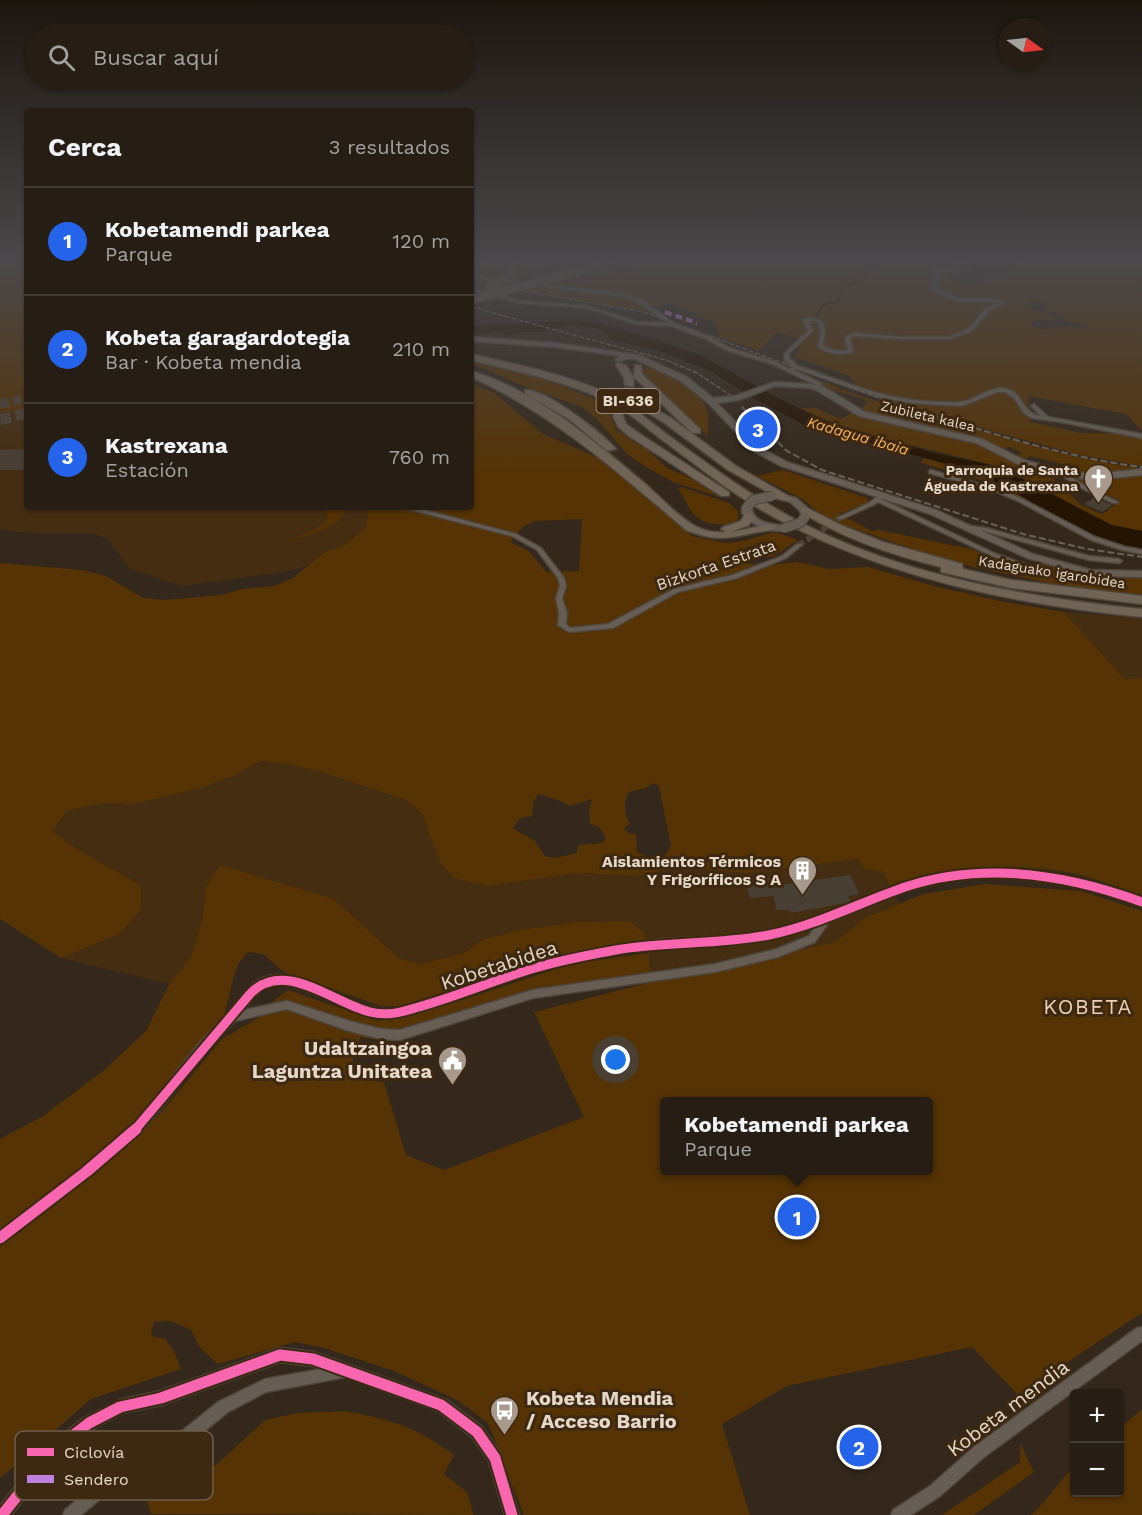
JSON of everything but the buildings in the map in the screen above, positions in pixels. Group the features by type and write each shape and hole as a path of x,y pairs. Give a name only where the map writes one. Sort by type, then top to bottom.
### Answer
{"highway":[{"name":"Kadaguako igarobidea","path":"474,353 581,383 637,406 762,497 836,533 882,551 937,567 1011,584 1078,594 1142,600"},
{"name":"Kadaguako igarobidea","path":"474,358 581,383 629,409 751,500 774,514 837,544 926,575 1000,593 1056,603 1142,613"},
{"path":"620,363 629,378 630,385"},
{"path":"640,364 637,375 718,453 753,480"},
{"path":"474,367 511,388 615,461 690,528 708,535 727,537 777,527 850,557 922,579 1030,603 1056,603"},
{"path":"474,375 548,400 582,423 696,522 707,527 728,529 745,523 748,511 633,434 622,425 618,416"},
{"path":"581,383 592,381 637,403 753,480 786,498"},
{"path":"581,383 627,414 709,484"},
{"path":"805,513 848,532 919,556 1078,594"}],"street":[{"path":"691,332 728,349 881,396 911,401 962,404 996,390 1006,390 1016,396 1026,412 1034,417 1142,436"},
{"path":"711,401 732,398 774,384 817,387 819,384 793,369 787,360 787,353 809,332"},
{"path":"822,332 820,345 824,350 833,352 851,351 847,337 854,334 943,339 960,336 967,332"},
{"path":"474,339 600,351 632,356 640,364"},
{"path":"600,351 620,363 662,368 696,388 751,444 773,459 882,498 933,512 1018,551 1101,574 1142,574"},
{"path":"620,363 632,356"},
{"name":"Zubileta kalea","path":"817,387 862,414 979,441 1021,462 1061,473 1094,477 1142,472"},
{"path":"696,388 732,398"},
{"path":"726,417 725,405 732,398"},
{"path":"1047,418 1037,408 1053,413"},
{"path":"931,472 1018,499 1097,542 1123,550 1142,552"},
{"path":"1061,473 1085,488 1115,502"},
{"path":"772,496 786,498 798,503 805,513 800,523 777,527 760,524 748,511 759,498 772,496"},
{"path":"840,518 882,498"},
{"path":"882,498 994,555 1028,566"},
{"name":"Bizkorta Estrata","path":"418,510 514,535 529,542 546,556 561,578 563,628 581,630 610,626 676,590 735,577 784,557 799,545"},
{"path":"971,528 984,529 1089,558 1119,561"},
{"name":"Kobetabidea","path":"0,1239 131,1133 160,1104 210,1038 232,1017 258,985 268,980 280,978 383,1014 417,1008 539,967 574,958 655,944 742,940 826,920 912,885 942,877 982,872 1021,873 1073,879 1095,884 1142,902"},
{"path":"232,1017 287,1005 349,1026 381,1034 400,1035 533,994 715,968 778,953 812,939 826,920"},
{"name":"Kobeta mendia","path":"898,1515 935,1491 979,1452 1142,1333"},
{"path":"79,1431 120,1407 161,1398 280,1355 313,1359 441,1405 477,1432 495,1458 512,1515"},
{"path":"193,1431 223,1407 265,1386 345,1371"},
{"path":"2,1515 15,1499"},
{"path":"70,1515 88,1500"}],"shaded area":[{"path":"0,332 24,332 24,410 0,413"},
{"path":"718,332 1142,332 1142,431 1126,414 1028,396 1031,422 1081,433 1126,434 1142,437 1142,466 1076,454 928,413 859,391 850,376 795,357 804,340 777,332 759,351 720,337"},
{"path":"474,360 539,377 600,401 608,408 616,430 648,450 667,468 692,479 720,497 673,482 643,465 626,453 598,420 584,408 474,364"},
{"path":"648,367 673,376 696,394 707,411 708,436 644,376 643,369"},
{"path":"822,381 905,410 1046,449 1142,468 1142,471 1094,475 1063,471 1066,465 1030,456 1024,460 1016,457 1022,453 1010,447 1003,450 1021,464 1050,475 1081,505 1102,514 1120,501 1071,478 1142,474 1142,531 1112,525 1001,467 865,434 801,409 813,407 841,419 867,404 864,399 823,387"},
{"path":"474,384 493,392 543,434 601,459 692,536 726,543 775,532 798,540 773,557 764,557 773,548 775,541 747,547 739,556 741,563 755,564 752,567 798,562 829,569 868,567 934,586 1064,612 1125,679 1142,678 1142,895 1076,874 1006,867 982,867 936,874 891,888 884,872 864,869 858,859 744,873 671,867 645,876 576,873 488,886 454,878 440,862 422,814 406,800 293,765 261,761 236,775 204,787 134,804 103,803 67,811 52,831 80,851 141,885 141,909 120,934 61,958 0,919 0,563 82,570 106,576 143,598 164,600 221,595 242,589 274,586 293,578 325,552 345,545 367,526 368,510 474,510","holes":["582,519 579,571 546,572 529,551 510,542 524,526 535,521","653,783 659,786 671,846 664,857 654,860 637,852 636,834 628,833 624,828 630,824 625,808 629,792 646,788","538,794 569,806 592,799 589,811 590,824 599,827 606,838 602,843 578,845 577,853 555,858 545,856 535,841 513,828 521,818 532,816 534,801"]},
{"path":"24,410 24,510 368,510 367,526 345,545 325,552 312,564 289,571 182,586 130,569 107,538 94,534 17,532 0,529 0,413"},
{"path":"924,458 976,472 1026,499 1018,499 996,484 921,463"},
{"path":"783,470 867,498 866,504 839,514 872,531 879,530 971,549 1030,571 1039,560 1083,574 1103,577 1142,576 1142,595 1078,589 977,568 924,553 824,518 804,500 757,476"},
{"path":"681,487 729,503 738,511 738,521 721,525 702,520 689,507 678,489"},
{"path":"326,510 346,510 329,527 286,541 308,533 328,519"},
{"path":"1064,612 1142,618 1142,678 1125,679"},
{"path":"261,761 293,765 406,800 422,814 440,862 488,885 576,873 645,876 671,867 744,873 858,859 864,869 884,872 899,904 865,918 835,942 648,983 652,965 645,934 630,921 577,922 519,930 482,940 464,953 420,964 399,958 334,899 206,887 202,920 191,957 169,984 61,958 120,934 141,909 141,885 80,851 51,831 67,811 103,803 134,804 236,775"},
{"path":"220,865 334,899 399,958 420,964 464,953 482,940 519,930 577,922 630,921 645,934 647,941 553,958 400,1006 381,1006 284,972 263,954 248,952 238,964 224,1017 142,1115 101,1152 0,1230 0,1139 43,1116 103,1071 146,1031 169,984 191,957 202,920 206,887"},
{"path":"985,884 1081,891 1142,911 1142,1313 1018,1395 972,1347 787,1386 722,1424 750,1515 524,1515 488,1423 459,1401 394,1371 324,1348 295,1342 218,1364 200,1348 191,1330 171,1321 154,1322 151,1336 165,1339 174,1351 181,1369 91,1399 54,1431 15,1431 15,1465 0,1478 0,1247 125,1147 159,1115 222,1039 263,1015 267,1006 288,990 377,1021 398,1019 571,964 649,953 651,972 532,990 401,1029 396,1042 360,1037 347,1079 384,1082 406,1155 444,1170 584,1117 534,1012 648,983 835,942 865,918 923,894"},
{"path":"1142,1409 1142,1515 1031,1515 1070,1471 1070,1497 1124,1497 1124,1425"},
{"path":"345,1411 376,1417 428,1437 454,1455 444,1474 467,1492 474,1515 151,1514 146,1500 213,1500 213,1468 265,1420 297,1413"},
{"path":"1020,1443 1034,1472 974,1515 942,1515 1020,1462"}],"water":[{"path":"474,332 542,332 522,332 506,336 503,334 506,332 474,334"},
{"name":"Kadagua ibaia","path":"604,332 628,332 700,355 778,398 849,429 939,454 1001,467 1112,525 1142,531 1142,548 1118,543 1075,526 976,472 804,425 749,396 713,372 657,350 612,340"}],"tunnel":[{"path":"622,407 630,385"},
{"path":"0,404 24,399"},
{"path":"618,416 622,405"},
{"path":"0,420 24,414"},
{"path":"799,545 840,518"}],"railway":[{"path":"562,332 666,360 697,373 730,395"},
{"path":"698,332 901,406"},
{"path":"901,406 1049,449 1142,467"},
{"path":"742,407 787,451 822,470 1023,534 1087,549 1142,557"}],"cycle path":[{"path":"0,1238 86,1172 135,1130 202,1048 232,1017 250,994 266,981 278,979 292,981 369,1012 390,1014 433,1003 532,969 573,958 645,945 732,940 783,932 837,915 904,888 945,877 1002,872 1030,874 1087,884 1142,902"},
{"path":"79,1431 120,1407 161,1398 280,1355 313,1359 441,1405 477,1432 495,1458 512,1515"},
{"path":"2,1515 15,1499"}],"place":[{"name":"Kastrexana","path":"758,429"},
{"name":"Parroquia de Santa Águeda de Kastrexana","path":"1099,504"},
{"name":"Aislamientos Térmicos Y Frigoríficos S A","path":"802,896"},
{"name":"Udaltzaingoa Laguntza Unitatea","path":"453,1086"},
{"name":"Kobetamendi parkea","path":"797,1217"},
{"name":"Kobeta Mendia / Acceso Barrio","path":"505,1436"},
{"name":"Kobeta garagardotegia","path":"859,1447"}],"district":[{"name":"KOBETA","path":"1088,1006"}]}
